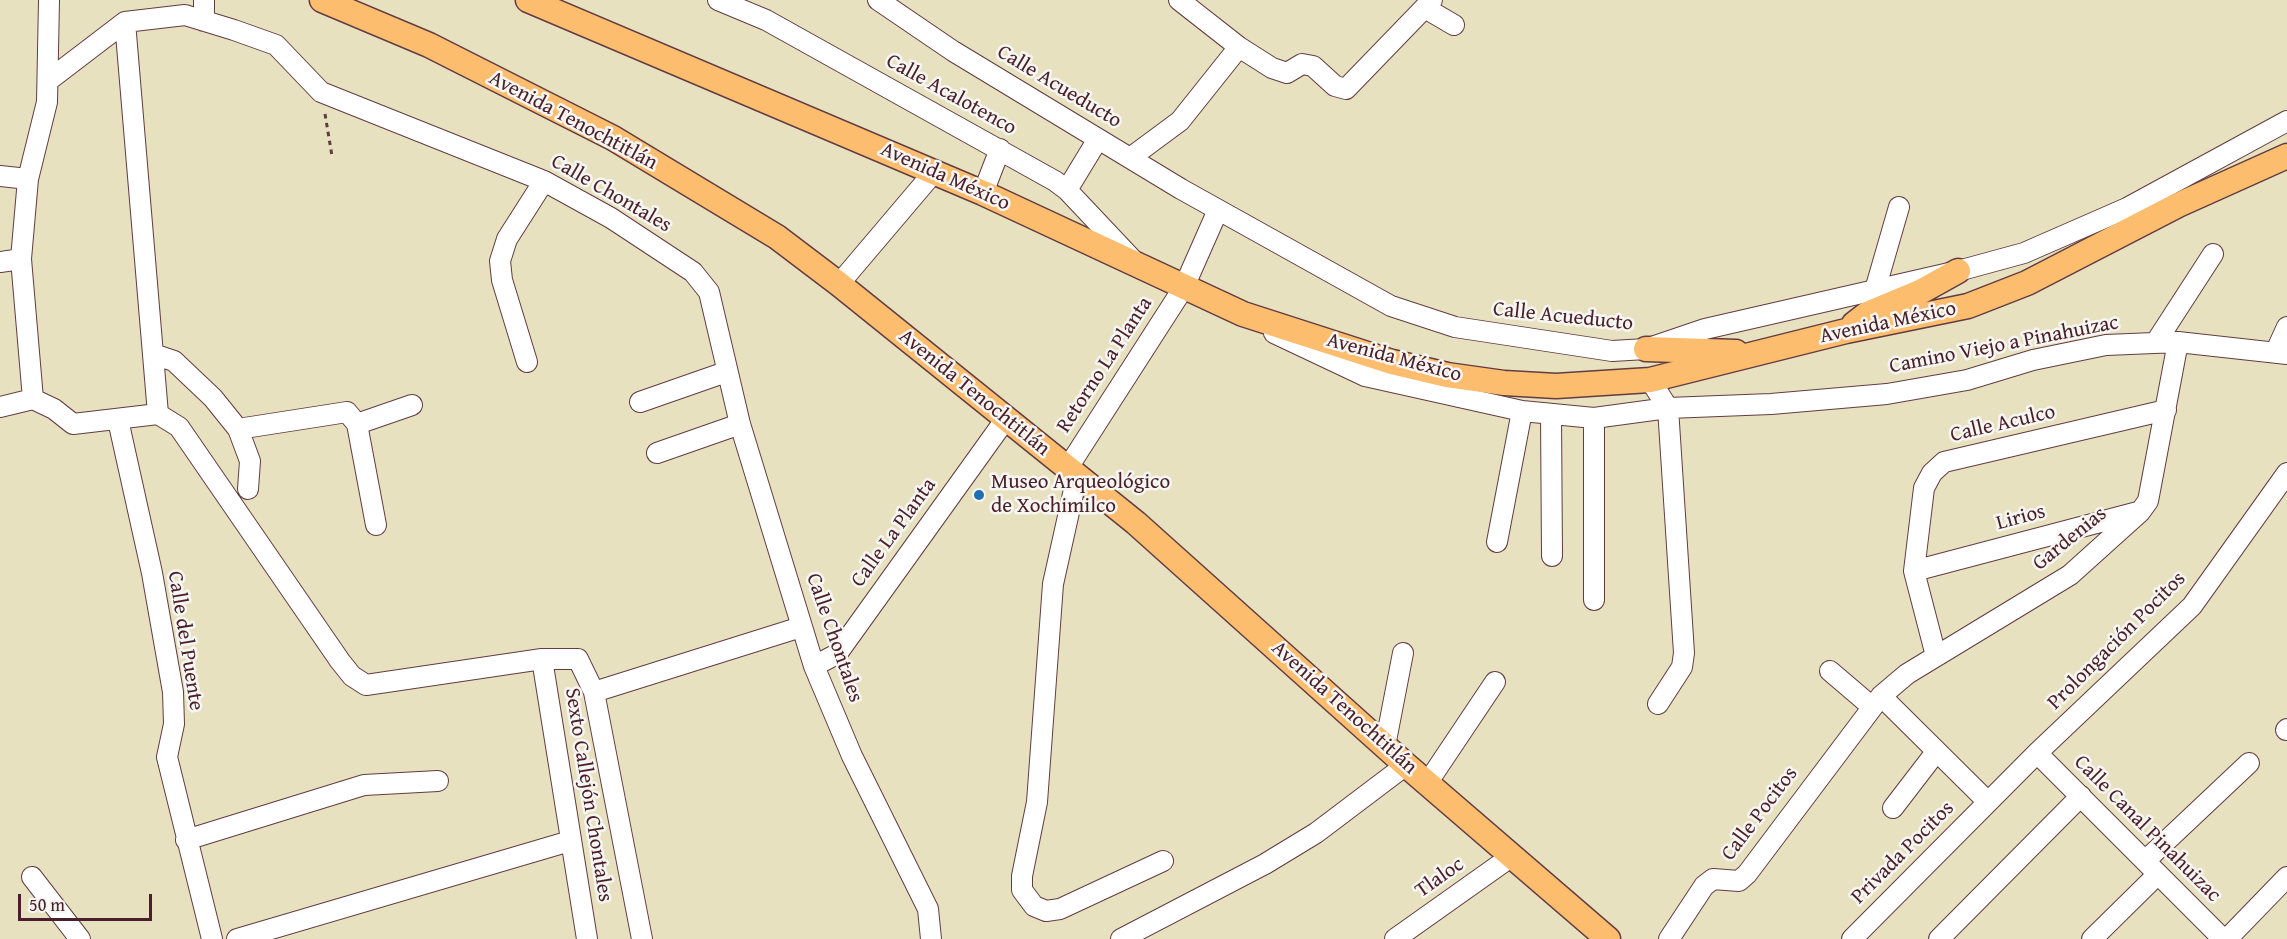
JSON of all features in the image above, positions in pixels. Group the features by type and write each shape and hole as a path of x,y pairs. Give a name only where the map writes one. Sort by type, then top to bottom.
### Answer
{"main road":[{"name":"Avenida Tenochtitlán","path":"322,0 429,45 613,138 777,237 839,284 1005,420 1136,523 1406,765 1608,939"},
{"name":"Avenida México","path":"528,0 983,193 1243,314 1392,362 1447,375 1504,383 1556,386 1650,380 1845,331 1968,306 2000,295 2178,206 2287,156"},
{"path":"1845,331 1867,314 1922,291 1958,271"},
{"path":"1646,349 1756,354"}],"street":[{"path":"33,399 21,259 28,179 47,102 49,0"},
{"path":"204,0 204,21"},
{"name":"Calle Acalotenco","path":"718,0 766,20 1000,149 1067,190 1136,264"},
{"name":"Calle Acueducto","path":"878,0 953,51 1098,139 1218,210 1391,306 1455,327 1612,351 1646,349 1705,329 1958,271 2024,253 2117,212 2287,121"},
{"path":"1179,0 1239,47 1272,68 1287,73 1302,64 1313,66 1335,86 1346,89 1429,4 1454,26"},
{"name":"Calle Chontales","path":"125,22 184,15 276,45 321,92 544,181 611,218 693,272 709,292 740,424 814,666 852,756 928,909 931,939"},
{"path":"49,80 125,22"},
{"path":"125,22 158,414"},
{"path":"1130,158 1180,121 1239,47"},
{"path":"1067,190 1098,139"},
{"path":"983,193 1000,149"},
{"path":"839,284 934,172"},
{"path":"0,176 28,179"},
{"path":"527,362 502,280 501,261 507,239 544,181"},
{"path":"1875,290 1899,207"},
{"path":"1184,287 1218,210"},
{"path":"2156,342 2213,254"},
{"path":"0,262 21,259"},
{"name":"Retorno La Planta","path":"1072,473 1184,287"},
{"name":"Camino Viejo a Pinahuizac","path":"1243,314 1252,322 1365,376 1522,411 1594,418 1668,408 1771,404 1887,394 1967,380 2033,360 2106,345 2178,342 2282,352"},
{"path":"2282,352 2287,327"},
{"name":"Gardenias","path":"1876,701 1906,674 2070,575 2140,512 2148,501 2178,342"},
{"path":"153,354 174,361 213,398 238,429 250,461 248,489"},
{"path":"640,402 726,372"},
{"path":"1650,380 1668,408 1684,653 1682,667 1658,704"},
{"path":"0,407 33,399 54,409 73,424 158,414 179,427 352,676 366,685 542,659 578,659 594,692 642,939"},
{"path":"357,424 412,405"},
{"name":"Calle Aculco","path":"1936,656 1914,571 1924,488 1932,473 1944,462 2166,410"},
{"path":"1497,542 1522,411"},
{"path":"238,429 347,412 357,424 376,525"},
{"path":"1551,415 1552,556"},
{"path":"1594,418 1594,600"},
{"name":"Calle del Puente","path":"118,420 172,682 174,724 166,757 212,939"},
{"name":"Calle La Planta","path":"814,666 837,654 1005,420"},
{"path":"657,453 740,424"},
{"name":"Prolongación Pocitos","path":"1988,802 2192,606 2287,472"},
{"path":"1072,473 1053,584 1037,802 1022,876 1022,890 1034,906 1046,911 1060,909 1163,861"},
{"name":"Lirios","path":"1914,571 2140,512"},
{"path":"594,692 801,627"},
{"path":"1385,746 1403,653"},
{"name":"Sexto Callejón Chontales","path":"542,659 587,939"},
{"path":"1830,671 1876,701 1936,752 1988,802"},
{"path":"1428,782 1495,682"},
{"name":"Calle Pocitos","path":"1669,939 1704,886 1713,879 1739,881 1747,874 1876,701"},
{"path":"1893,808 1936,752"},
{"name":"Calle Canal Pinahuizac","path":"2037,753 2152,867 2216,936"},
{"path":"2092,939 2152,867 2249,763"},
{"path":"1121,939 1265,864 1316,833 1406,765"},
{"path":"186,840 364,784 438,781"},
{"path":"1940,939 2081,796"},
{"name":"Privada Pocitos","path":"1852,939 1988,802"},
{"path":"237,939 570,842"},
{"name":"Tlaloc","path":"1395,939 1512,856"},
{"path":"32,877 80,939"},
{"path":"2216,936 2287,877"}],"path":[{"path":"321,92 332,156"}],"place":[{"name":"Museo Arqueológico de Xochimilco","path":"979,495"}]}
